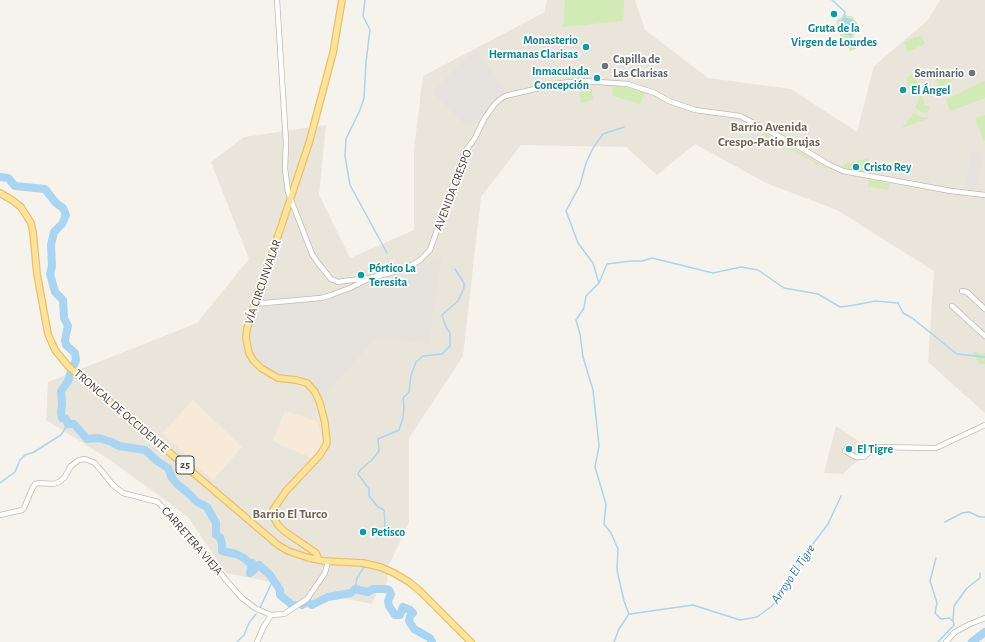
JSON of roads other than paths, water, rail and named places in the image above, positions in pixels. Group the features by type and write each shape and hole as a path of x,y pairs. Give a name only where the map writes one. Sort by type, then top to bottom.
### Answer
{"main road":[{"name":"VÍA CIRCUNVALAR","path":"319,560 316,553 284,531 278,525 274,518 273,510 286,491 320,455 327,443 324,416 320,403 311,387 302,381 278,378 261,368 253,360 249,353 246,338 254,304 291,199 325,88 333,53 342,0"},
{"name":"TRONCAL DE OCCIDENTE","path":"0,193 21,207 30,223 33,232 39,282 48,334 55,350 64,361 134,423 278,545 298,555 319,560 363,563 380,567 394,573 420,591 471,642"}],"street":[{"path":"277,0 286,142 285,168 288,192 312,254 318,264 331,279 338,282 370,278"},
{"name":"AVENIDA CRESPO","path":"254,304 321,298 350,288 370,278 394,272 420,260 430,250 464,153 475,138 484,119 499,100 511,95 561,83 583,82 628,84 655,93 669,101 695,110 740,116 796,145 843,172 951,191 985,195"},
{"path":"962,291 968,292 985,309"},
{"path":"952,306 985,336"},
{"path":"845,451 856,457 864,457 874,446 936,448 985,425"},
{"name":"CARRETERA VIEJA","path":"0,515 22,510 36,484 53,484 59,482 64,478 71,466 79,460 91,460 100,468 113,485 123,493 158,502 210,558 225,579 242,598 255,608 271,615"},
{"path":"257,642 271,615 284,614 299,606 307,599 326,573 328,561"},
{"path":"946,642 955,632 985,618"}],"water":[{"path":"844,17 853,20 854,32 851,36 840,31 840,22"}],"waterway":[{"path":"365,0 363,16 370,30 364,98 346,139 345,156 350,185 387,253"},
{"path":"832,0 845,12 844,17"},
{"path":"599,283 593,263 578,243 566,211 580,185 586,163 593,148 603,134 624,127"},
{"path":"0,177 8,178 15,186 45,189 56,203 63,208 66,215 62,224 54,232 51,245 52,266 50,274 55,292 63,300 64,318 68,326 65,340 66,345 75,353 76,360 74,365"},
{"path":"614,642 619,629 629,614 624,601 617,570 618,549 611,533 604,524 606,504 595,467 599,446 593,390 583,357 580,334 576,320 584,308 586,296 599,283 607,264 642,261 652,258 713,273 741,267 758,270 784,288 818,294 840,307 875,301 898,303 903,313 912,318 957,354 985,357"},
{"path":"383,530 385,525 384,510 378,507 369,496 369,489 358,474 360,470 372,460 379,451 378,439 399,430 403,418 403,398 409,392 411,375 416,362 423,356 442,354 450,346 450,333 446,327 442,315 458,301 464,288 464,283 455,269"},
{"path":"71,371 68,381 61,391 62,418 66,419 68,424 74,424 87,439 98,438 112,442 119,446 145,450 157,461 168,468 172,478 178,485 197,502 207,507 216,523 216,535 220,537 222,551 236,554 252,563 250,573 259,565 270,575 280,590 280,595 294,605"},
{"path":"0,483 15,472 20,460 25,455 34,452 61,435 68,424"},
{"name":"Arroyo El Tigre","path":"788,585 803,557 828,524 841,496"},
{"path":"945,522 962,513 969,512 980,517 985,517"},
{"path":"936,558 930,581 937,603 935,613 941,619 949,618 953,621 954,625 938,642"},
{"path":"355,589 357,578 364,567"},
{"path":"953,621 954,606 967,588 980,578 980,573"},
{"path":"260,608 273,580"},
{"name":"Arroyo El Tigre","path":"630,614 693,605 740,620 757,617 772,606 786,588"},
{"path":"302,605 308,602 312,605 328,597 351,593 355,589 368,592 373,589 389,590 391,594 388,601 389,606 395,615 400,615 403,607 410,610 413,613 410,616 409,621 414,629 430,638 432,642"},
{"path":"237,642 244,635 249,623 256,614"},
{"path":"972,642 985,632"}],"place":[{"name":"Gruta de la Virgen de Lourdes","path":"834,14"},
{"name":"Monasterio Hermanas Clarisas","path":"586,47"},
{"name":"Capilla de Las Clarisas","path":"605,66"},
{"name":"Seminario","path":"972,73"},
{"name":"Inmaculada Concepción","path":"597,78"},
{"name":"El Ángel","path":"903,90"},
{"name":"Cristo Rey","path":"856,167"},
{"name":"Pórtico La Teresita","path":"361,275"},
{"name":"El Tigre","path":"849,449"},
{"name":"Petisco","path":"363,532"}],"district":[{"name":"Barrio Avenida Crespo-Patio Brujas","path":"769,134"},
{"name":"Barrio El Turco","path":"290,514"}]}
